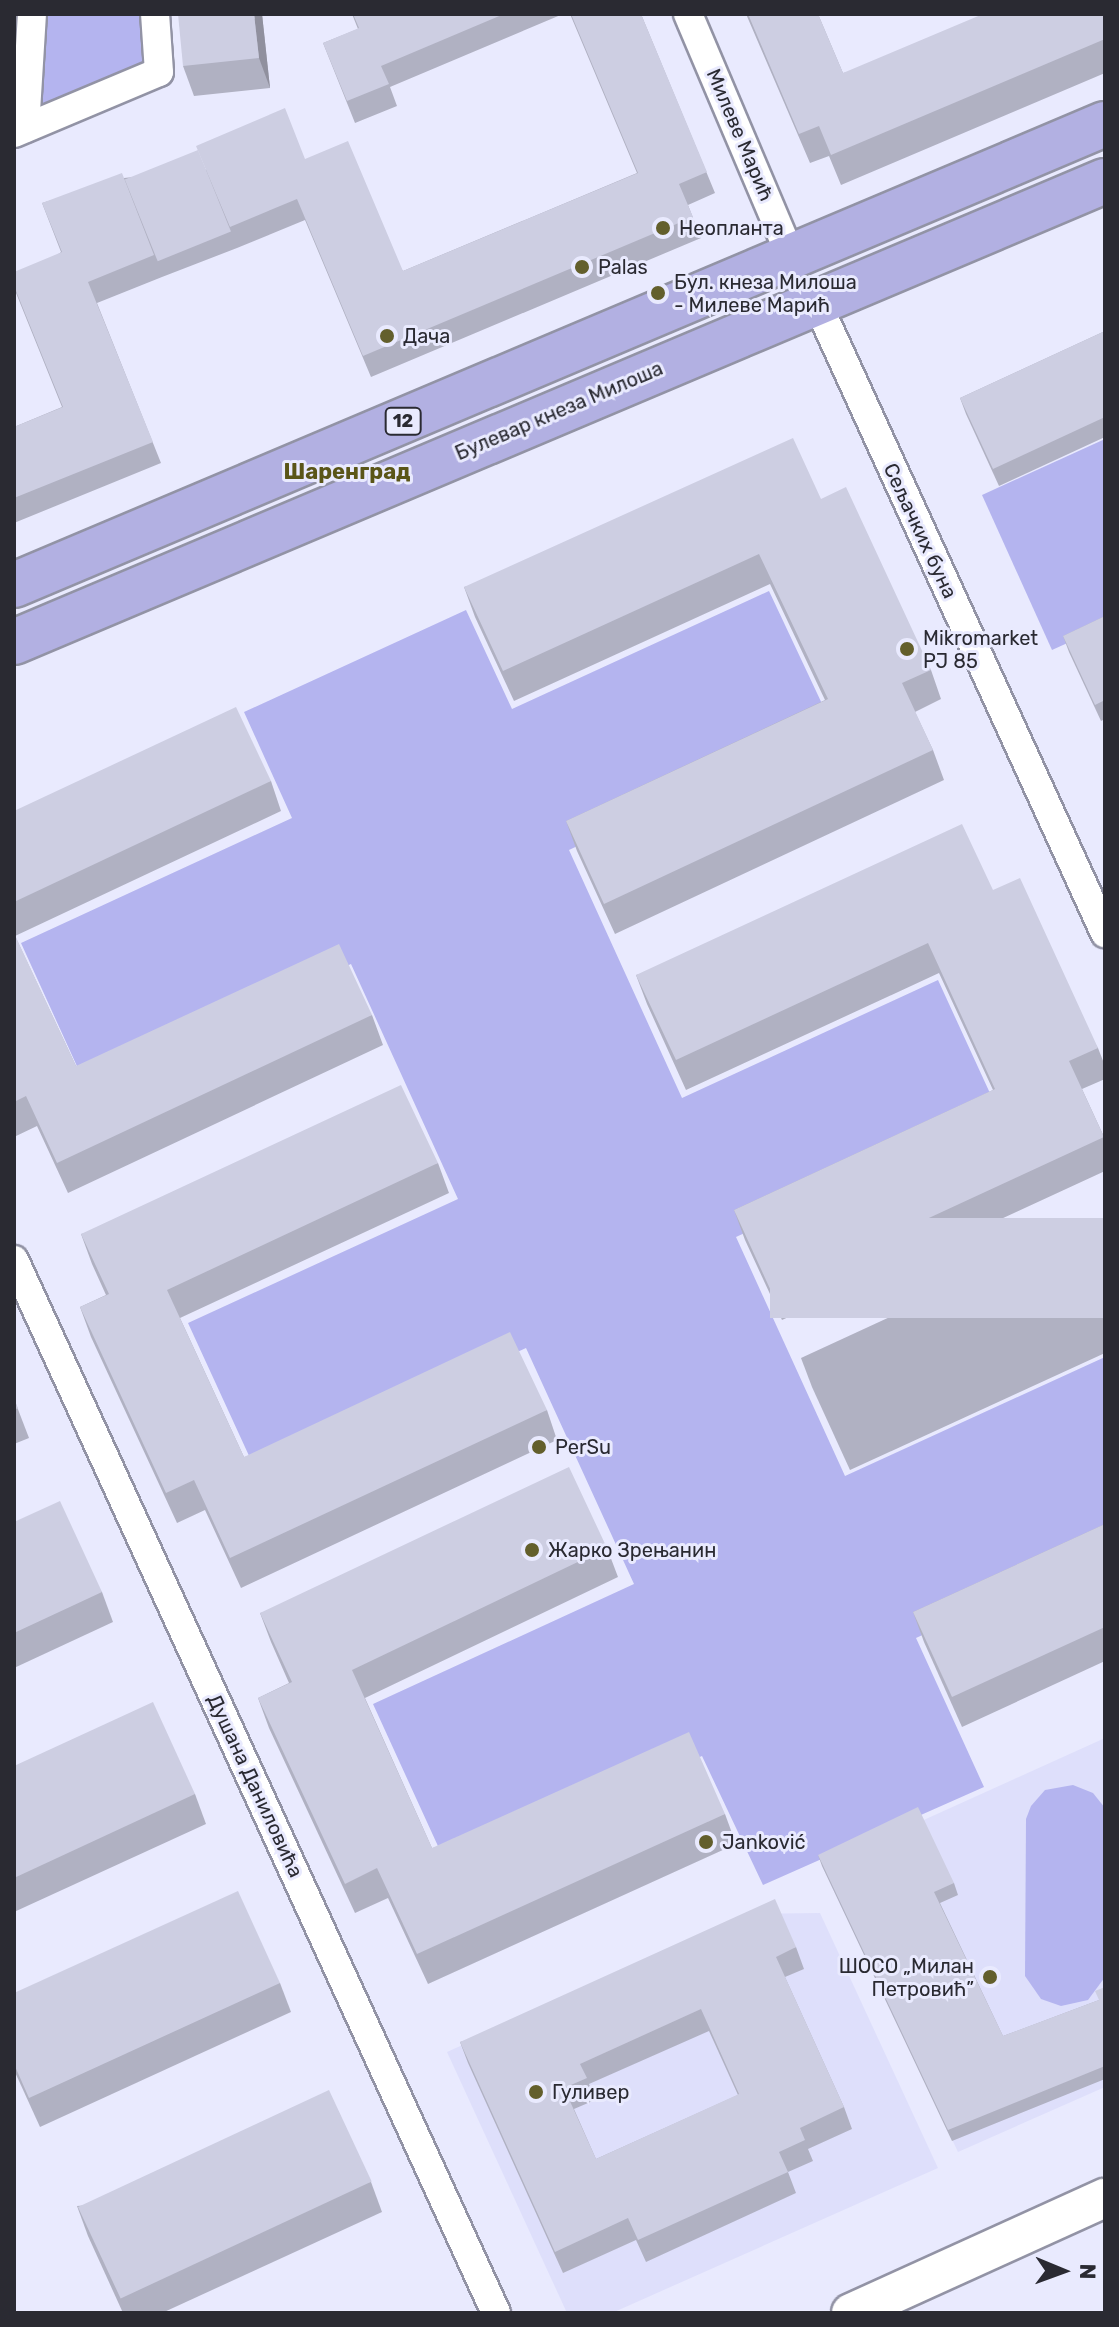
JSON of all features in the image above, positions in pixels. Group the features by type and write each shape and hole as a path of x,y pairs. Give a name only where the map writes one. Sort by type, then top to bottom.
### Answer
{"main road":[{"name":"12","path":"14,585 1105,124"},
{"name":"Булевар кнеза Милоша","path":"14,642 1105,181"}],"street":[{"path":"32,14 20,131 159,72 155,14"},
{"name":"Милеве Марић","path":"688,14 791,257"},
{"name":"Сељачких буна","path":"817,303 1105,933"},
{"name":"Душана Даниловића","path":"14,1260 496,2313"},
{"path":"851,2313 1105,2198"}],"shaded area":[{"path":"43,14 142,14 145,67 36,111"},
{"path":"1105,439 1105,626 1052,650 982,495"},
{"path":"769,591 832,725 569,850 682,1098 938,980 1000,1115 736,1237 845,1476 1105,1357 1105,1551 916,1638 984,1787 763,1885 702,1756 448,1868 373,1704 634,1584 526,1348 256,1471 188,1323 458,1199 351,964 86,1086 21,943 292,818 244,712 466,610 512,709"},
{"name":"ШОСО „Милан Петровић”","path":"1105,1738 1105,2087 958,2152 822,1866"},
{"path":"1073,1785 1093,1793 1105,1808 1105,1977 1088,2000 1061,2006 1041,1999 1025,1976 1026,1819 1031,1806 1045,1790"},
{"path":"820,1913 938,2168 612,2313 567,2313 447,2052 752,1914"}],"building":[{"path":"178,14 254,14 259,58 183,66"},
{"path":"353,14 504,14 381,66 389,84 347,101 323,43 359,28"},
{"path":"571,14 641,14 707,172 679,184 693,217 363,356 297,199 230,227 196,146 285,108 305,159 348,141 403,271 638,173"},
{"path":"748,14 818,14 843,73 983,14 1105,14 1105,39 831,155 819,126 799,134"},
{"path":"198,150 231,232 158,261 125,180"},
{"path":"122,173 154,255 88,282 153,442 14,498 14,427 63,407 14,286 14,272 62,252 42,203"},
{"path":"1105,331 1105,417 993,469 960,398"},
{"path":"793,438 821,499 846,487 931,670 902,683 933,750 604,904 566,821 828,699 759,554 503,671 464,587"},
{"path":"1105,616 1105,700 1095,705 1063,636"},
{"path":"236,707 271,781 14,902 14,811"},
{"path":"962,824 993,890 1020,878 1098,1048 1069,1061 1104,1137 771,1291 734,1210 995,1089 928,943 676,1060 636,975"},
{"path":"14,933 76,1066 339,944 372,1015 57,1163 26,1096 14,1102"},
{"path":"401,1085 438,1163 167,1290 244,1457 510,1332 547,1410 230,1558 194,1480 166,1493 80,1307 109,1294 81,1234"},
{"path":"770,1218 1105,1218 1105,1318 770,1318"},
{"path":"569,1467 607,1548 352,1670 432,1848 689,1732 725,1814 417,1954 377,1868 345,1884 258,1698 292,1682 260,1613"},
{"path":"60,1501 102,1592 14,1633 14,1522"},
{"path":"1105,1524 1105,1627 952,1697 913,1612"},
{"path":"153,1702 195,1794 14,1878 14,1766"},
{"path":"918,1807 954,1883 934,1892 1003,2036 1099,2000 1095,1991 1105,1987 1105,2066 948,2130 818,1855"},
{"path":"238,1891 280,1983 29,2098 14,2064 14,1993"},
{"name":"Гуливер","path":"775,1899 796,1947 776,1957 844,2107 800,2128 805,2140 779,2152 788,2172 638,2240 628,2218 555,2252 460,2042","holes":["701,2009 739,2094 596,2159 564,2088 587,2078 580,2064"]},
{"path":"329,2090 372,2182 121,2299 78,2207"}],"place":[{"name":"Неопланта","path":"663,228"},
{"name":"Palas","path":"582,267"},
{"name":"Бул. кнеза Милоша - Милеве Марић","path":"658,293"},
{"name":"Дача","path":"387,336"},
{"name":"Mikromarket PJ 85","path":"907,649"},
{"name":"PerSu","path":"539,1447"},
{"name":"Жарко Зрењанин","path":"532,1550"},
{"name":"Janković","path":"706,1842"},
{"name":"ШОСО „Милан Петровић”","path":"990,1977"},
{"name":"Гуливер","path":"536,2092"}],"district":[{"name":"Шаренград","path":"347,472"}]}
